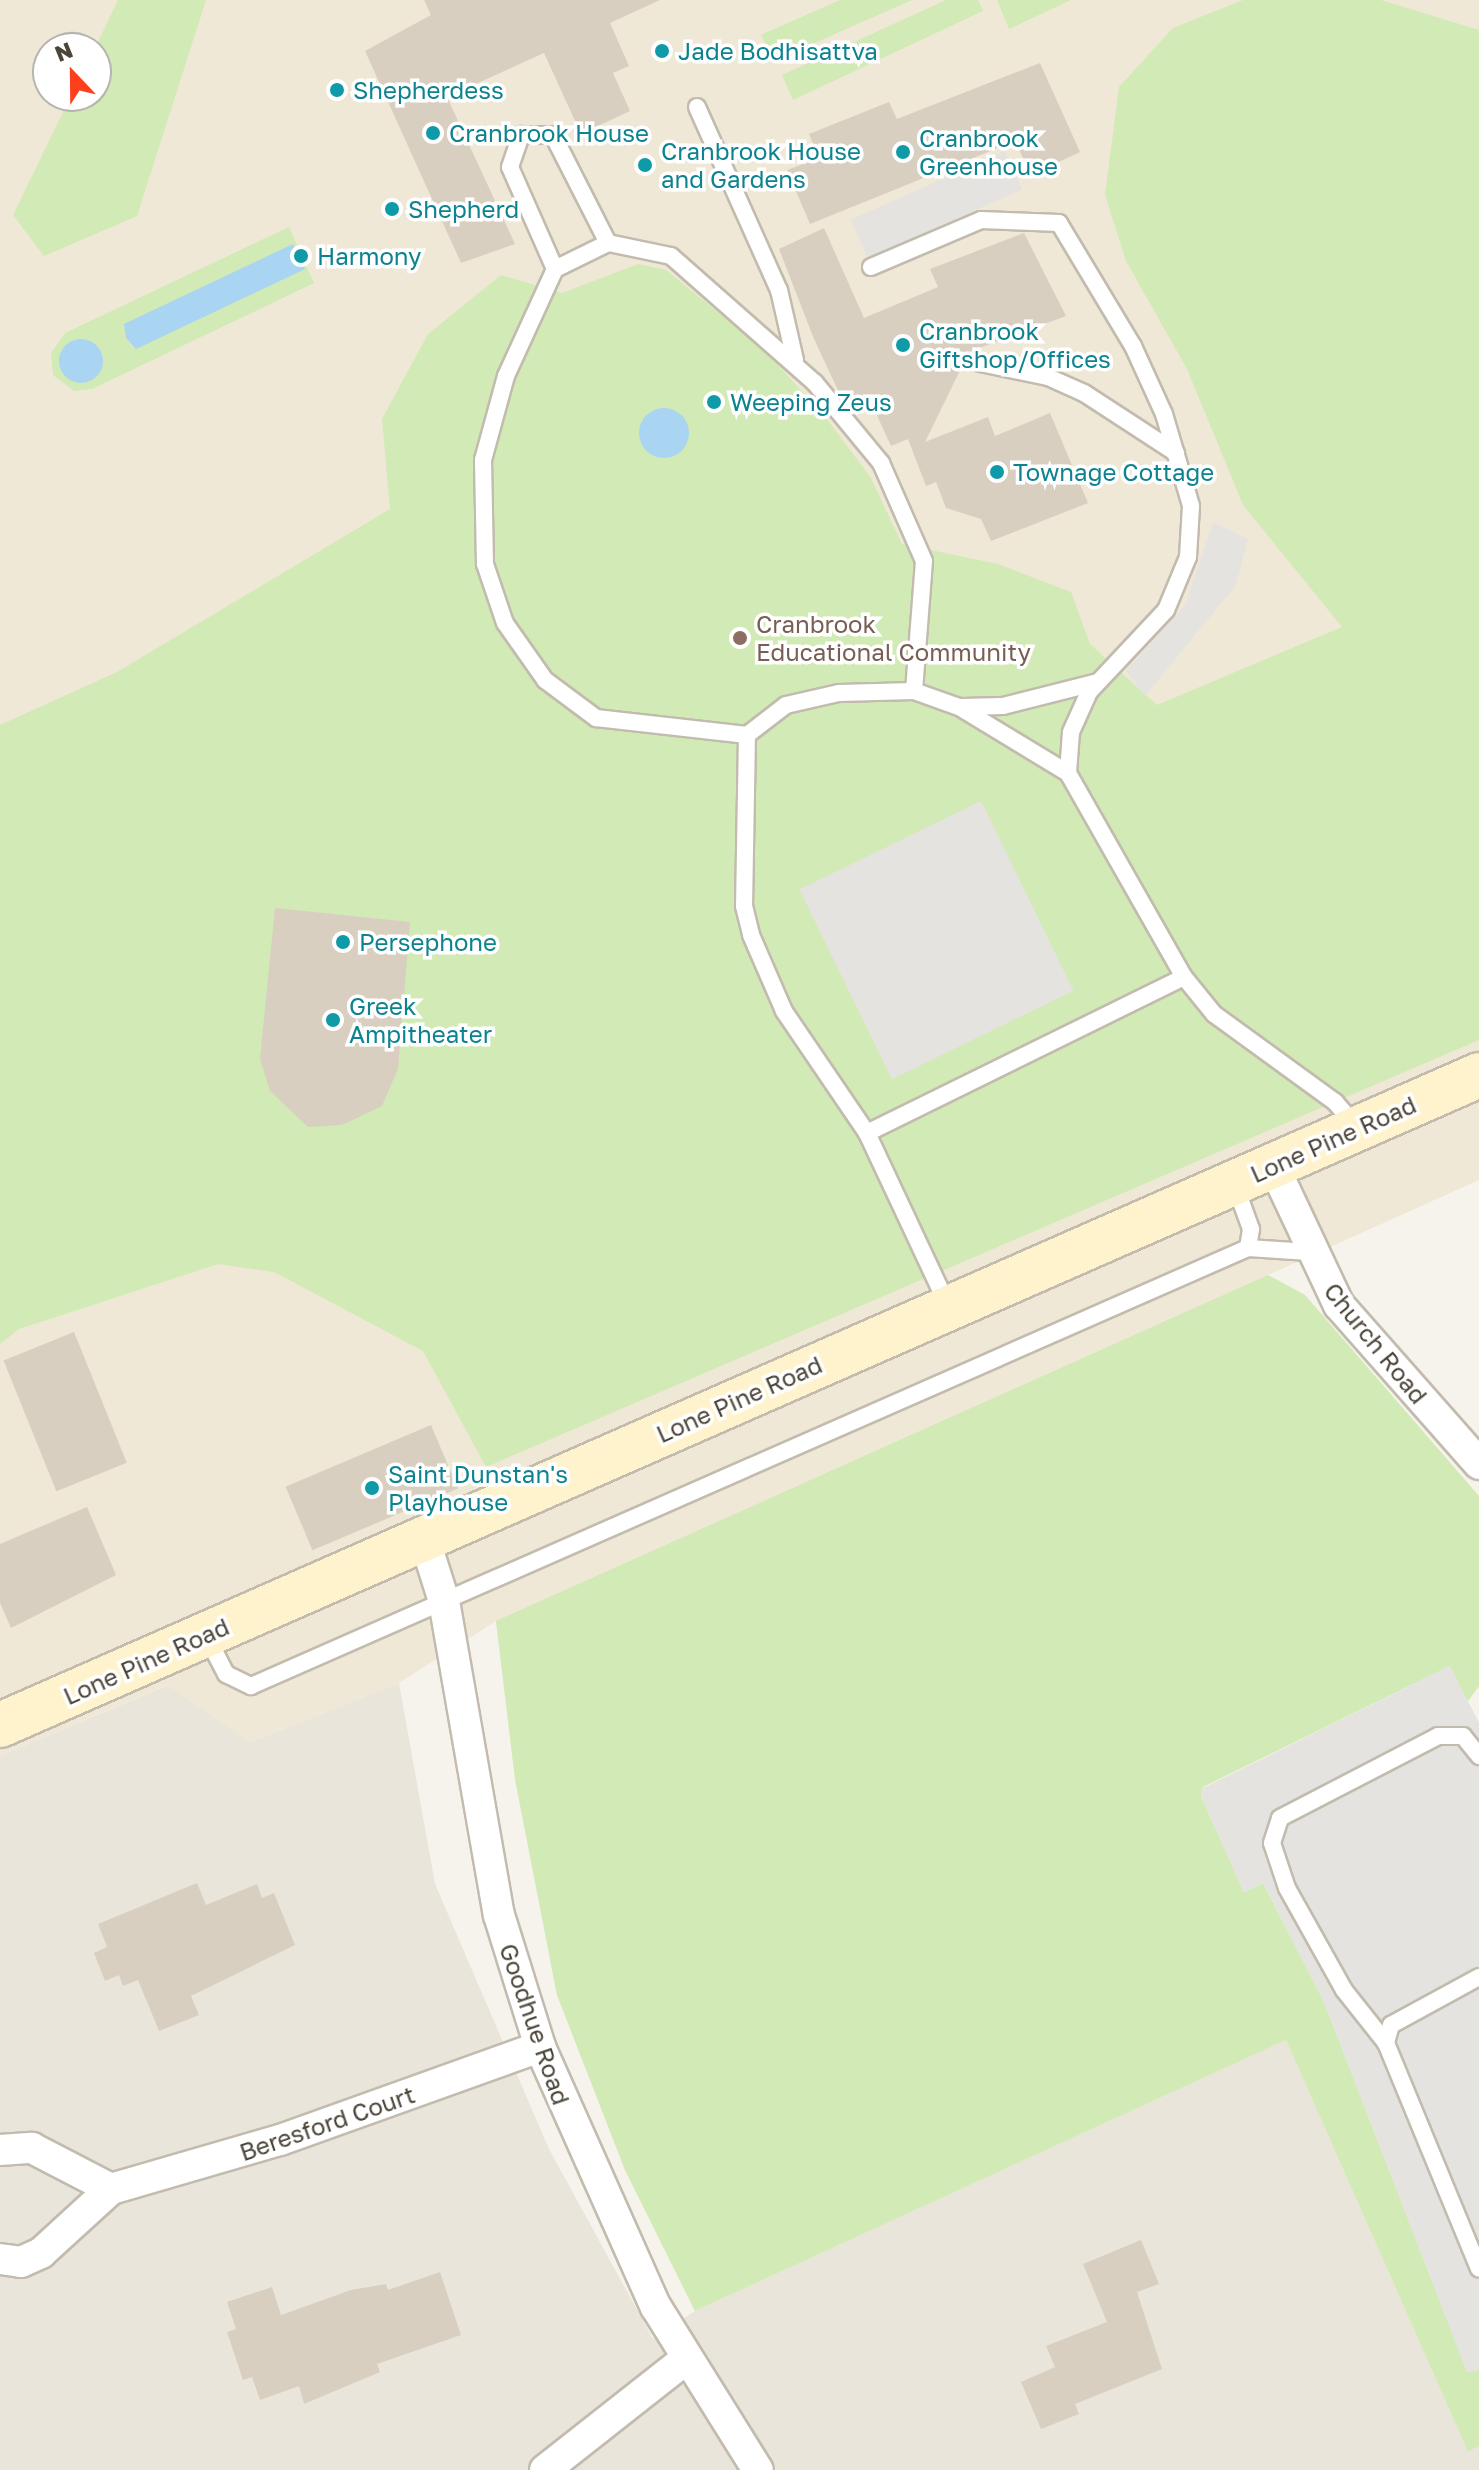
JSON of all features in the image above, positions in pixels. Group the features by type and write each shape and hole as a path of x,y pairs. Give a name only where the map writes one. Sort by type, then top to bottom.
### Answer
{"street":[{"name":"Lone Pine Road","path":"0,1725 1479,1075"},
{"name":"Church Road","path":"1273,1165 1309,1252 1339,1305 1479,1464"},
{"name":"Goodhue Road","path":"424,1538 444,1601 484,1852 540,2047 625,2247 686,2359 758,2470"},
{"name":"Beresford Court","path":"0,2259 21,2262 41,2253 111,2189 280,2140 540,2047"},
{"path":"0,2150 32,2148 111,2189"},
{"path":"545,2470 686,2359"}],"lane":[{"path":"697,107 779,290 795,360"},
{"path":"555,269 510,167 521,135 553,135 608,243"},
{"path":"871,267 981,220 1059,223 1133,346 1177,454 1191,506 1188,557 1166,610 1099,682 1071,732 1068,773"},
{"path":"914,691 924,561 881,463 795,360 671,256 608,243 555,269 506,376 483,460 485,564 505,623 545,680 596,718 747,735 786,705 839,693 914,691 959,707 1068,773 1184,977 1246,1044 1335,1102 1358,1128"},
{"path":"980,363 1048,377 1084,393 1177,454"},
{"path":"959,707 1003,706 1099,682"},
{"path":"747,735 744,891 751,935 784,1011 867,1133 949,1306"},
{"path":"867,1133 1184,977"},
{"path":"1234,1182 1251,1229 1248,1248"},
{"path":"206,1635 226,1674 251,1686 1248,1248 1309,1252"},
{"path":"1479,1756 1463,1736 1438,1736 1280,1818 1272,1843 1287,1888 1344,1990 1386,2043 1479,2269"},
{"path":"1386,2043 1391,2025 1479,1977"}],"shaded area":[{"name":"Cranbrook Educational Community","path":"0,0 1479,0 1479,1180 1268,1275 1305,1295 695,2311 625,2170 557,1995 515,1779 496,1621 399,1683 250,1742 167,1685 0,1756"},
{"path":"1005,151 1022,189 868,258 851,220"},
{"path":"1213,522 1248,539 1236,585 1145,696 1126,671 1185,605"},
{"path":"981,801 1073,991 892,1079 799,890"},
{"path":"1450,1666 1479,1723 1479,2370 1467,2372 1324,2002 1263,1883 1244,1892 1201,1796 1203,1788"},
{"path":"399,1683 435,1884 549,2149 653,2339 695,2311 1286,2040 1468,2452 1479,2446 1479,2470 0,2470 0,1756 168,1685 250,1742"}],"green space":[{"path":"118,0 206,0 137,216 44,256 13,215 63,112 112,112 112,32 103,32"},
{"path":"840,0 912,0 774,61 761,35"},
{"path":"946,0 978,0 983,11 793,100 782,75"},
{"path":"997,0 1071,0 1009,29"},
{"path":"1243,0 1381,0 1479,30 1479,1040 486,1467 423,1351 274,1272 218,1264 19,1329 0,1344 0,725 117,672 390,509 382,419 428,334 501,275 562,293 638,264 666,270 763,349 823,414 871,478 902,544 998,564 1071,592 1090,644 1157,705 1342,627 1243,505 1187,369 1126,261 1105,195 1119,87 1173,28"},
{"path":"289,227 314,283 92,389 74,391 53,375 51,353 65,333","holes":["293,244 304,269 132,346 126,338","69,342 100,349 102,367 89,382 60,369"]},
{"path":"1268,1275 1305,1295 1479,1496 1479,1686 1466,1704 1450,1666 1203,1787 1201,1796 1244,1892 1263,1883 1324,2002 1467,2371 1479,2370 1479,2446 1468,2452 1286,2040 695,2311 625,2170 557,1995 515,1779 496,1621"}],"water":[{"path":"293,244 305,269 136,349 126,338 124,324"},
{"path":"81,339 97,345 103,361 97,377 81,383 65,377 59,361 65,345"},
{"path":"664,408 682,415 689,433 682,451 664,458 646,451 639,433 646,415"}],"building":[{"name":"Cranbrook House","path":"424,0 660,0 610,23 629,66 613,73 630,111 581,134 544,53 447,97 515,244 461,263 365,51 431,15"},
{"name":"Cranbrook Greenhouse","path":"1040,63 1080,152 1031,175 1015,141 810,224 787,170 819,158 809,134 889,102 897,119"},
{"path":"824,228 864,318 938,287 930,269 1024,233 1066,316 969,352 925,442 988,417 995,436 1050,413 1088,503 991,541 981,519 946,508 936,482 926,486 908,439 891,446 869,398 849,406 842,399 814,339 779,249"},
{"name":"Greek Ampitheater","path":"275,908 410,922 398,1069 382,1106 342,1125 308,1127 270,1091 260,1059"},
{"path":"74,1332 127,1463 56,1491 4,1360"},
{"name":"Saint Dunstan's Playhouse","path":"431,1425 458,1489 313,1550 286,1487"},
{"path":"87,1507 116,1575 11,1628 0,1603 0,1544"},
{"path":"197,1883 206,1905 257,1884 262,1898 274,1893 295,1945 191,1996 199,2015 159,2031 138,1980 123,1986 119,1975 105,1981 94,1953 107,1947 98,1924"},
{"path":"1141,2240 1159,2284 1137,2292 1162,2369 1075,2404 1079,2414 1041,2429 1021,2382 1055,2367 1046,2346 1107,2322 1083,2264"},
{"path":"440,2272 461,2335 377,2364 380,2372 304,2404 299,2386 260,2400 252,2377 243,2380 227,2332 236,2329 227,2302 272,2287 281,2315 351,2290 386,2284 388,2290"}],"place":[{"name":"Jade Bodhisattva","path":"662,51"},
{"name":"Shepherdess","path":"337,90"},
{"name":"Cranbrook House","path":"433,133"},
{"name":"Cranbrook Greenhouse","path":"903,152"},
{"name":"Cranbrook House and Gardens","path":"645,165"},
{"name":"Shepherd","path":"392,209"},
{"name":"Harmony","path":"301,256"},
{"name":"Cranbrook Giftshop/Offices","path":"903,345"},
{"name":"Weeping Zeus","path":"714,402"},
{"name":"Townage Cottage","path":"997,472"},
{"name":"Cranbrook Educational Community","path":"740,638"},
{"name":"Persephone","path":"343,942"},
{"name":"Greek Ampitheater","path":"333,1020"},
{"name":"Saint Dunstan's Playhouse","path":"372,1488"}]}
